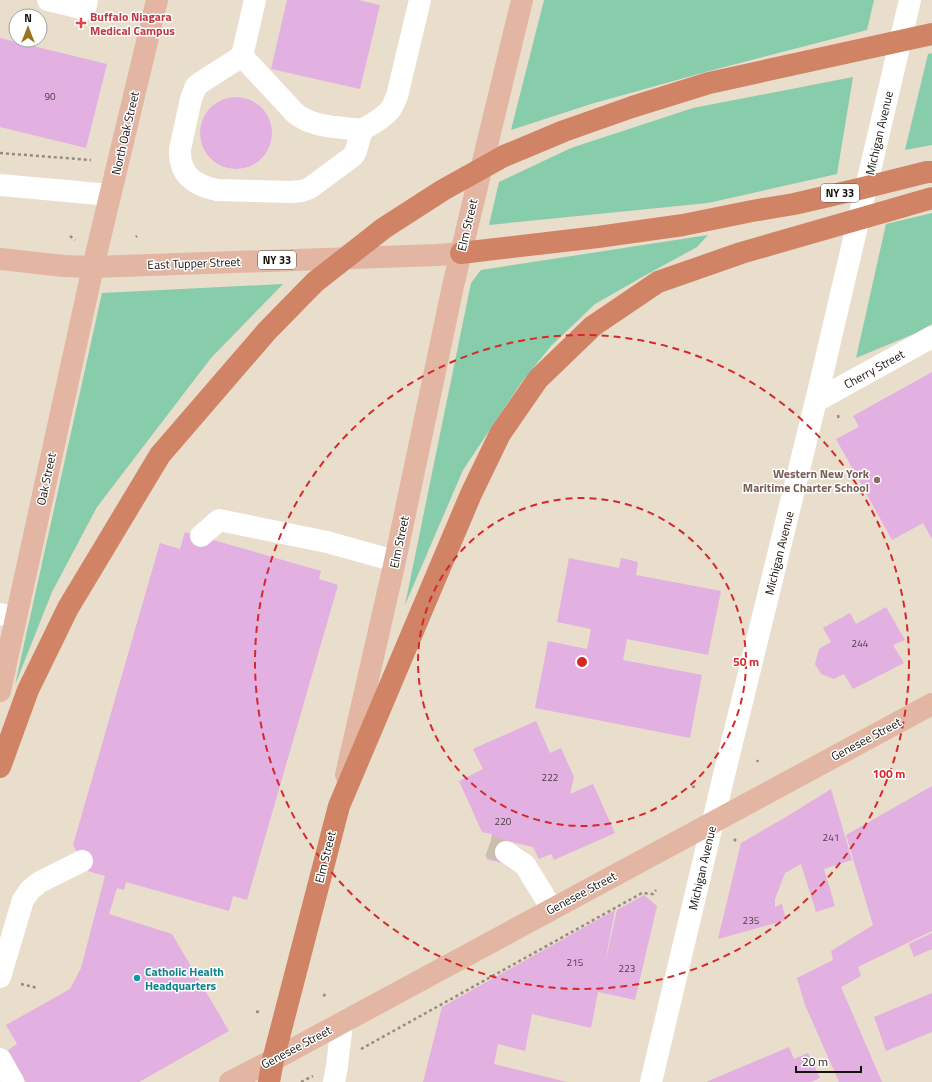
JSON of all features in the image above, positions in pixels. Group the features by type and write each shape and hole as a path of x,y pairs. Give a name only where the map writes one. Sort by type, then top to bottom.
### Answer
{"highway":[{"path":"0,767 28,690 68,608 160,455 267,331 315,282 384,228 443,190 504,156 564,131 625,109 708,83 932,34"},
{"name":"NY 33","path":"461,253 683,226 752,211 794,204 932,172"},
{"path":"339,806 474,487 500,434 538,379 593,326 658,282 741,253 932,198"},
{"name":"Elm Street","path":"268,1082 339,806"}],"main road":[{"name":"North Oak Street","path":"93,267 157,0"},
{"name":"Elm Street","path":"339,806 396,561 453,286 522,0"},
{"name":"East Tupper Street","path":"0,259 64,266 93,267 461,253"},
{"name":"Oak Street","path":"0,691 8,615 93,267"},
{"name":"Genesee Street","path":"230,1082 932,704"}],"street":[{"path":"48,0 85,9 87,0"},
{"path":"255,0 242,56 200,83 193,92 180,149 182,166 187,175 195,182 217,190 302,191 310,188 353,156 362,130"},
{"path":"242,56 301,118 320,125 362,130 385,115 394,103 420,0"},
{"name":"Michigan Avenue","path":"651,1082 816,401 910,0"},
{"path":"0,185 110,195"},
{"name":"Cherry Street","path":"816,401 932,338"},
{"path":"201,536 219,520 327,542 396,561"},
{"path":"506,852 525,865 552,909"},
{"path":"0,977 23,900 30,890 40,882 82,861"},
{"path":"336,1072 342,1022"},
{"path":"0,1059 13,1082"}],"path":[{"path":"0,153 92,160"},
{"path":"70,236 75,240"},
{"path":"838,416 839,421"},
{"path":"692,788 697,786"},
{"path":"300,1078 300,1082 336,1072 642,893 653,894 656,890"},
{"path":"31,987 38,988"},
{"path":"322,996 326,994"},
{"path":"256,1012 261,1011"}],"green space":[{"path":"544,0 874,0 867,30 713,70 591,104 511,130"},
{"path":"932,53 932,145 905,150 928,54"},
{"path":"853,77 837,174 708,203 489,225 499,182 571,148 693,108"},
{"path":"932,213 932,324 916,333 856,358 886,224"},
{"path":"708,235 697,247 595,304 551,346 521,383 463,470 405,605 471,283 481,270"},
{"path":"283,284 211,358 97,507 52,592 15,685 102,293"}],"building":[{"path":"287,0 358,0 380,5 360,89 271,69"},
{"path":"0,38 8,40 8,48 41,48 107,64 86,148 0,127"},
{"path":"229,97 243,97 250,99 262,107 270,119 272,133 270,147 262,159 250,167 243,169 229,169 222,167 210,159 202,147 200,140 200,126 202,119 210,107 222,99"},
{"path":"932,372 932,539 923,523 892,540 836,439 859,427 853,416"},
{"path":"185,532 321,571 319,579 338,585 247,900 233,896 229,911 126,882 124,890 117,888 109,914 172,934 229,1031 139,1082 26,1082 8,1050 17,1044 6,1025 70,989 81,968 105,876 88,871 73,845 160,543 180,549"},
{"path":"569,558 619,568 621,558 638,562 636,575 721,591 708,655 627,639 623,660 702,675 690,738 535,708 548,641 587,649 591,629 557,622"},
{"path":"886,607 905,640 893,645 904,663 853,689 844,674 834,679 821,674 815,664 819,649 831,642 823,628 850,613 856,624"},
{"path":"536,721 550,753 561,748 574,777 570,794 593,784 615,833 554,860 551,854 539,859 533,847 508,841 502,863 486,859 492,834 482,832 459,781 483,769 473,749"},
{"path":"932,786 932,931 858,967 861,976 841,987 882,1082 839,1082 805,1005 797,978 833,960 831,951 873,925 846,835"},
{"path":"831,789 852,860 824,869 835,906 816,912 801,864 785,873 775,899 775,907 782,904 786,920 718,939 741,843"},
{"path":"644,895 657,906 635,1000 598,992 591,1028 532,1014 525,1051 498,1044 494,1064 567,1082 423,1082 442,1007 615,910 604,968 617,910"},
{"path":"932,933 932,949 914,957 909,944"},
{"path":"932,993 932,1032 886,1051 874,1017"},
{"path":"789,1047 794,1059 808,1053 820,1078 811,1082 706,1082"}],"tunnel":[{"path":"489,846 506,852"}],"place":[{"name":"Buffalo Niagara Medical Campus","path":"81,23"},
{"name":"Western New York Maritime Charter School","path":"877,480"},
{"name":"Catholic Health Headquarters","path":"137,978"}]}
